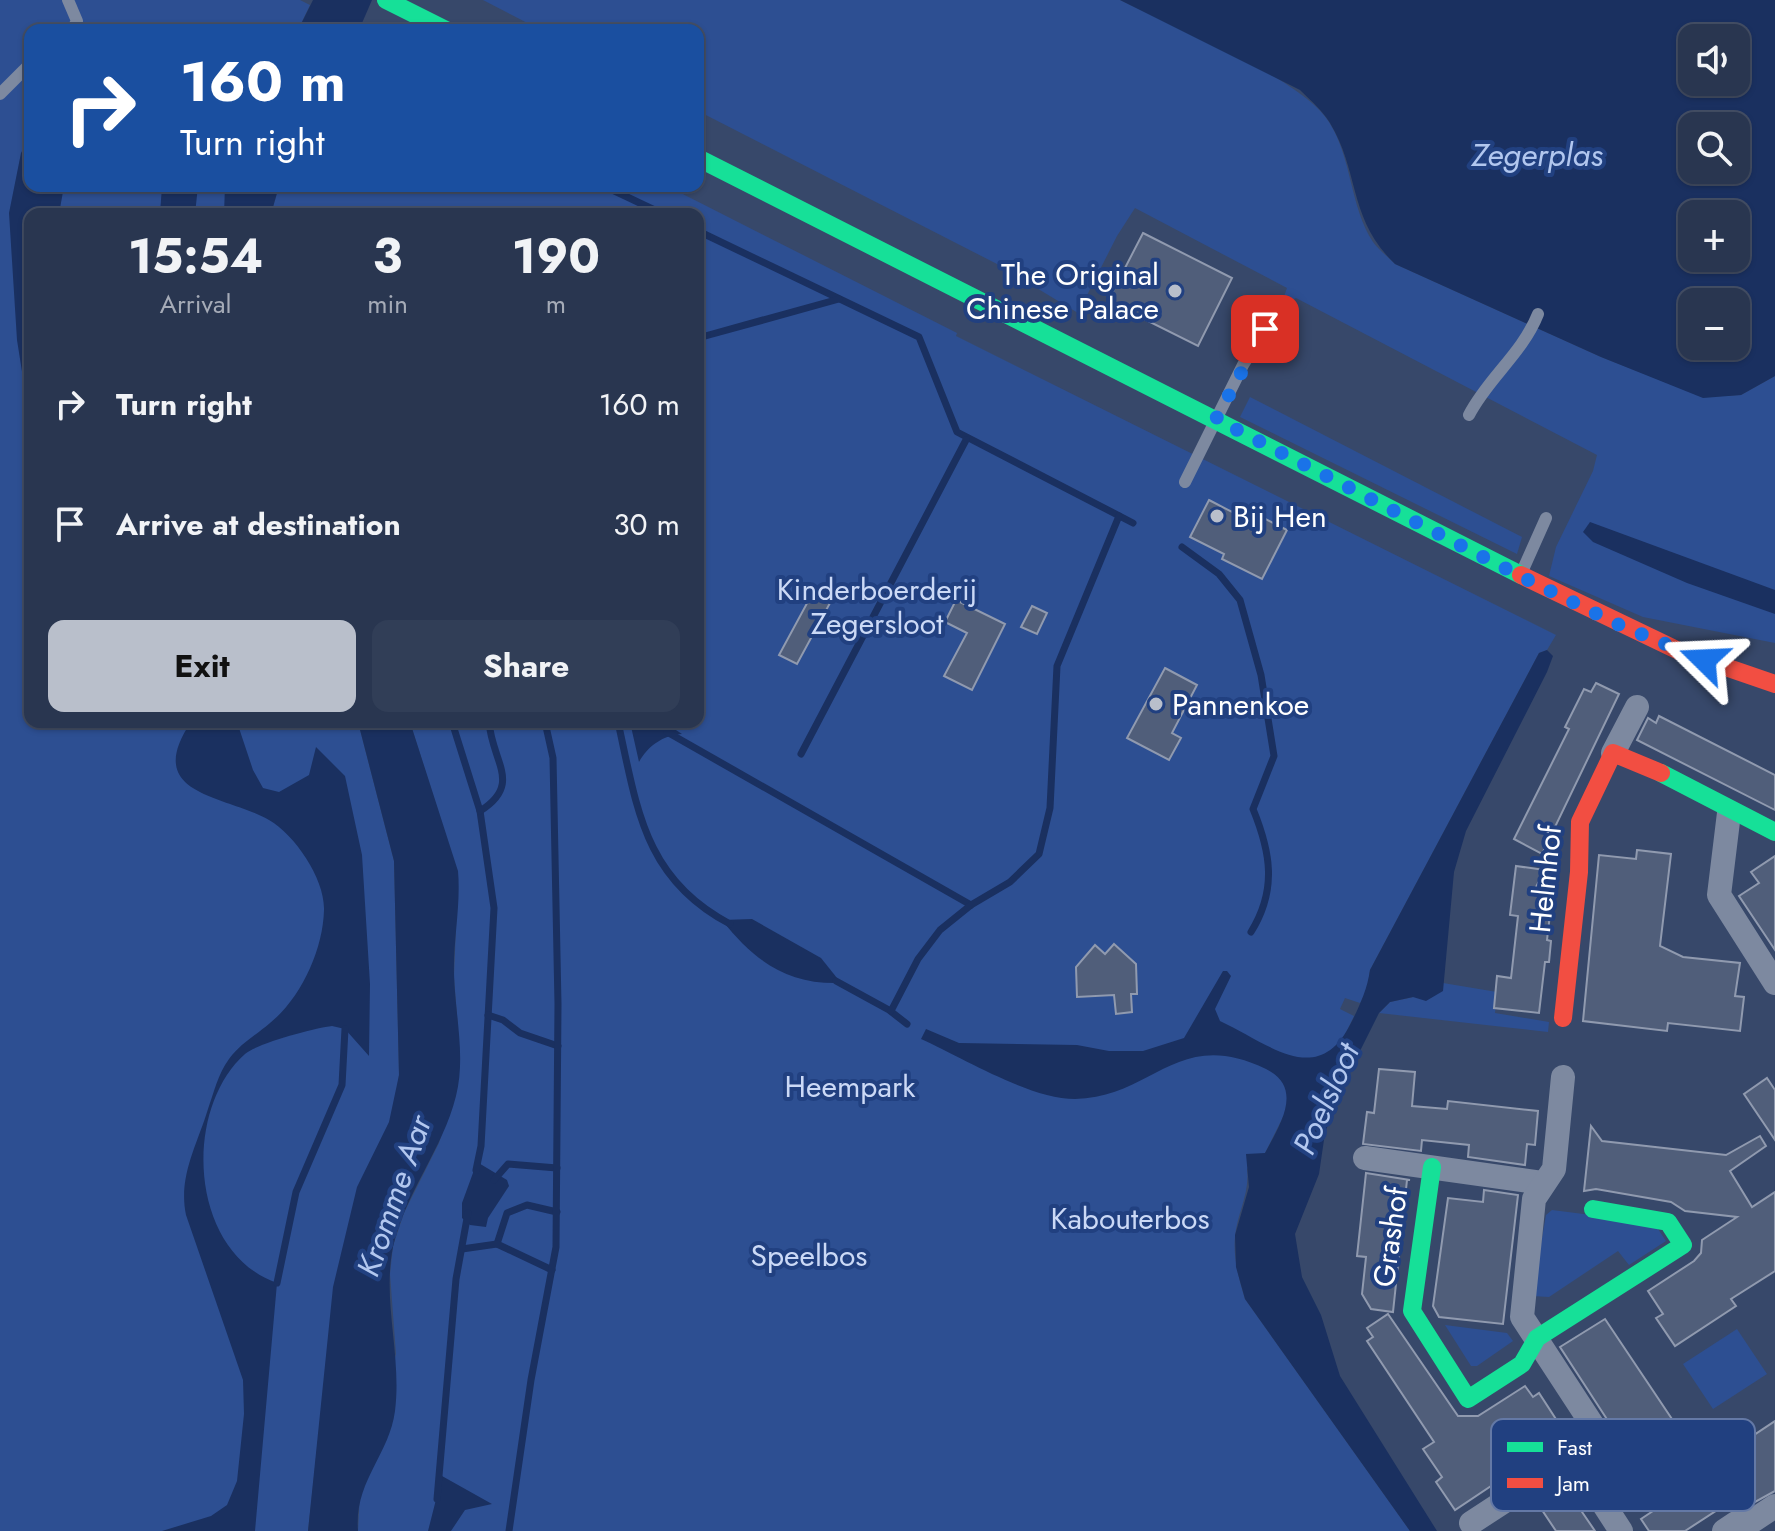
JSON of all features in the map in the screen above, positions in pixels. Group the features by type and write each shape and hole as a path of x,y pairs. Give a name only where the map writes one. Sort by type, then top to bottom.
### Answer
{"street":[{"path":"386,0 434,24"},
{"path":"704,161 1520,576 1679,651 1775,684"},
{"name":"Helmhof","path":"1563,1018 1579,872 1580,822 1637,707"},
{"path":"1613,753 1634,759 1729,813 1775,832"},
{"path":"1729,813 1719,895 1775,983"},
{"path":"1563,1077 1554,1169 1534,1199 1522,1317 1589,1419"},
{"name":"Grashof","path":"1365,1158 1542,1183"},
{"name":"Grashof","path":"1432,1167 1412,1311 1468,1399 1522,1364 1537,1338 1683,1245 1668,1222 1593,1209"},
{"path":"1724,1531 1736,1523 1754,1526 1775,1506"},
{"path":"1471,1523 1491,1510"},
{"path":"1608,1511 1621,1531"}],"lane":[{"path":"68,0 77,21 75,24"},
{"path":"0,94 24,70"},
{"path":"1469,415 1480,392 1506,367 1530,334 1538,314"},
{"path":"1185,482 1265,329"},
{"path":"1520,576 1546,518"}],"green space":[{"path":"0,0 300,0 310,5 301,24 24,24 24,192 228,192 225,208 24,208 24,728 360,728 394,861 399,1075 392,1126 325,1376 308,1531 0,1531"},
{"path":"483,0 1120,0 1234,54 1292,88 1329,122 1337,136 1365,228 1375,245 1395,264 1601,357 1703,397 1741,395 1775,376 1775,643 1643,617 1549,576 1556,547 1593,471 1597,455 1296,298 1281,305 1287,288 1135,208 1117,236 1078,313 997,264 704,114 704,24 529,24"},
{"name":"Heempark","path":"277,192 679,192 957,333 956,336 1556,635 1547,650 1539,653 1370,970 1367,991 1360,1003 1345,998 1340,1009 1354,1016 1340,1045 1321,1058 1288,1107 1265,1153 1247,1169 1247,1187 1236,1228 1236,1261 1245,1299 1410,1531 358,1531 360,1493 396,1354 390,1274 393,1246 404,1213 439,1143 457,1087 458,1028 454,977 458,875 412,728 704,728 704,208 273,208"},
{"path":"1250,397 1522,537 1517,554 1240,417"},
{"path":"1443,983 1497,992 1495,1013 1549,1022 1548,1032 1379,1013 1390,1002 1442,991"},
{"path":"1552,1210 1654,1223 1666,1241 1629,1265 1618,1251 1549,1297 1532,1296 1546,1215"},
{"path":"1445,1325 1507,1333 1513,1341 1477,1366 1471,1366"},
{"path":"1737,1329 1767,1374 1713,1409 1683,1364"}],"water":[{"path":"313,0 372,0 362,24 301,24"},
{"name":"Zegerplas","path":"1120,0 1775,0 1775,376 1741,395 1703,398 1601,357 1395,264 1369,230 1339,142 1320,110 1300,90"},
{"path":"24,148 24,192 63,192 60,208 24,208 24,384 17,340 9,213"},
{"path":"162,192 197,192 196,208 160,208"},
{"path":"225,192 277,192 273,208 224,208"},
{"path":"1590,522 1775,590 1775,614 1687,583 1593,542 1583,532"},
{"name":"Poelsloot","path":"1547,650 1553,656 1547,672 1466,831 1454,872 1443,991 1426,1001 1413,997 1390,1002 1379,1013 1341,1089 1325,1133 1319,1174 1295,1234 1302,1277 1321,1315 1340,1376 1437,1531 1410,1531 1245,1299 1236,1267 1235,1235 1249,1187 1246,1154 1265,1153 1282,1120 1287,1097 1278,1077 1266,1069 1235,1058 1210,1055 1187,1059 1102,1096 1075,1099 1018,1085 921,1039 926,1029 959,1043 1077,1045 1109,1051 1143,1051 1184,1038 1223,971 1227,971 1231,976 1215,1009 1220,1021 1291,1055 1308,1058 1323,1054 1338,1043 1351,1023 1363,997 1370,970 1539,653"},
{"path":"188,728 239,728 253,770 263,788 279,792 309,775 316,747 345,776 362,855 370,984 369,1056 345,1029 332,1026 252,1050 225,1079 211,1109 204,1143 204,1178 212,1212 226,1242 248,1267 277,1283 255,1531 162,1531 211,1516 227,1505 237,1481 244,1414 243,1380 186,1215 185,1187 190,1161 222,1071 238,1048 281,1013 308,972 320,941 323,898 307,859 279,827 251,812 212,798 182,779 176,765 178,746"},
{"name":"Kromme Aar","path":"360,728 412,728 458,871 454,974 460,1066 450,1115 406,1208 393,1247 390,1288 396,1390 392,1427 361,1497 358,1531 308,1531 333,1287 357,1187 389,1122 399,1075 394,861"},
{"path":"631,728 673,728 682,734 657,742 639,762"},
{"path":"752,919 821,958 841,983 805,980 774,968 734,935 722,920"},
{"path":"477,1162 507,1180 509,1186 488,1218 486,1227 470,1225 462,1218 462,1203"},
{"path":"442,1476 492,1504 465,1510 451,1531 428,1531"}],"building":[{"path":"1143,233 1232,278 1198,346 1108,301"},
{"path":"1209,500 1232,512 1235,506 1246,515 1248,510 1287,530 1262,579 1222,559 1224,554 1190,537"},
{"path":"812,594 830,603 797,664 779,655"},
{"path":"956,600 1005,624 972,690 944,676 967,633 945,622"},
{"path":"1032,606 1047,613 1037,634 1021,627"},
{"path":"1165,668 1197,685 1172,733 1181,738 1169,760 1127,738"},
{"path":"1596,683 1619,694 1542,854 1514,839 1569,729 1565,727 1584,689 1591,692"},
{"path":"1659,716 1775,775 1775,810 1637,740 1648,718 1656,723"},
{"path":"1637,850 1671,854 1660,946 1683,957 1740,963 1735,996 1744,997 1740,1031 1668,1023 1667,1031 1583,1021 1599,855 1636,859"},
{"path":"1775,856 1775,950 1739,896 1759,883 1751,872"},
{"path":"1516,866 1545,870 1536,887 1553,889 1547,940 1551,941 1549,962 1545,962 1539,1013 1494,1008 1497,976 1511,978 1518,916 1510,915"},
{"path":"1114,944 1136,964 1137,994 1131,994 1132,1012 1116,1014 1114,995 1077,997 1076,967 1095,945 1105,954"},
{"path":"1379,1069 1415,1072 1412,1106 1447,1109 1448,1101 1538,1111 1535,1145 1527,1144 1525,1165 1468,1157 1469,1145 1422,1140 1421,1151 1363,1144 1367,1112 1374,1113"},
{"path":"1767,1078 1775,1090 1775,1140 1744,1094"},
{"path":"1591,1126 1602,1141 1726,1155 1760,1136 1766,1146 1730,1171 1752,1207 1775,1192 1775,1271 1731,1299 1736,1306 1675,1346 1656,1318 1663,1314 1648,1291 1694,1261 1701,1253 1702,1240 1737,1217 1685,1211 1671,1202 1596,1189 1584,1191"},
{"path":"1366,1173 1410,1180 1407,1180 1393,1312 1371,1309 1362,1294 1366,1257 1357,1256"},
{"path":"1484,1190 1518,1195 1503,1324 1439,1317 1433,1306 1448,1198 1483,1202"},
{"path":"1388,1314 1458,1416 1478,1416 1525,1386 1533,1397 1539,1393 1556,1419 1491,1419 1491,1486 1455,1510 1436,1482 1442,1477 1423,1449 1434,1442 1367,1341 1373,1337 1367,1328"},
{"path":"1605,1319 1672,1419 1607,1419 1560,1347"},
{"path":"1775,1421 1775,1491 1755,1502 1755,1434"},
{"path":"1543,1511 1582,1511 1595,1531 1556,1531"},
{"path":"1653,1511 1716,1511 1685,1531 1649,1531 1641,1519"}],"waterway":[{"path":"617,192 650,208"},
{"path":"704,234 919,337 957,432 1133,523"},
{"path":"704,336 839,299"},
{"path":"801,754 966,440"},
{"path":"891,1011 918,959 940,930 971,905 1010,882 1039,854 1050,808 1057,666 1119,516"},
{"path":"1182,547 1219,574 1240,600 1261,675 1274,756 1253,809 1267,856 1268,886 1251,932"},
{"path":"454,728 480,811 494,908 481,1146 476,1170"},
{"path":"480,811 493,801 503,782 490,728"},
{"path":"509,1531 531,1380 556,1247 558,1004 553,758 546,728"},
{"path":"619,728 639,812 662,863 679,886 701,906 730,924"},
{"path":"667,732 971,905"},
{"path":"836,981 889,1010 907,1024"},
{"path":"488,1015 503,1020 520,1033 558,1046"},
{"path":"277,1283 296,1192 342,1085 345,1029"},
{"path":"494,1180 508,1164 557,1168"},
{"path":"497,1244 507,1213 527,1205 557,1212"},
{"path":"437,1499 456,1279 468,1213"},
{"path":"462,1249 497,1244 552,1270"}],"traffic: fast":[{"path":"386,0 434,24"},
{"path":"704,161 1521,575"},
{"path":"1661,773 1775,832"},
{"path":"1432,1167 1412,1311 1468,1399 1522,1364 1537,1338 1683,1245 1668,1222 1593,1209"}],"traffic: jam":[{"path":"1521,575 1679,651 1775,684"},
{"path":"1563,1018 1579,872 1580,822 1613,753 1661,773"}],"place":[{"name":"The Original Chinese Palace","path":"1175,291"},
{"name":"Bij Hen","path":"1217,516"},
{"name":"Pannenkoe","path":"1156,704"}],"route":[{"path":"1265,329 1216,419 1617,624 1704,660"}],"park label":[{"name":"Kinderboerderij Zegersloot","path":"877,606"},
{"name":"Kabouterbos","path":"1130,1218"},
{"name":"Speelbos","path":"809,1255"}]}
